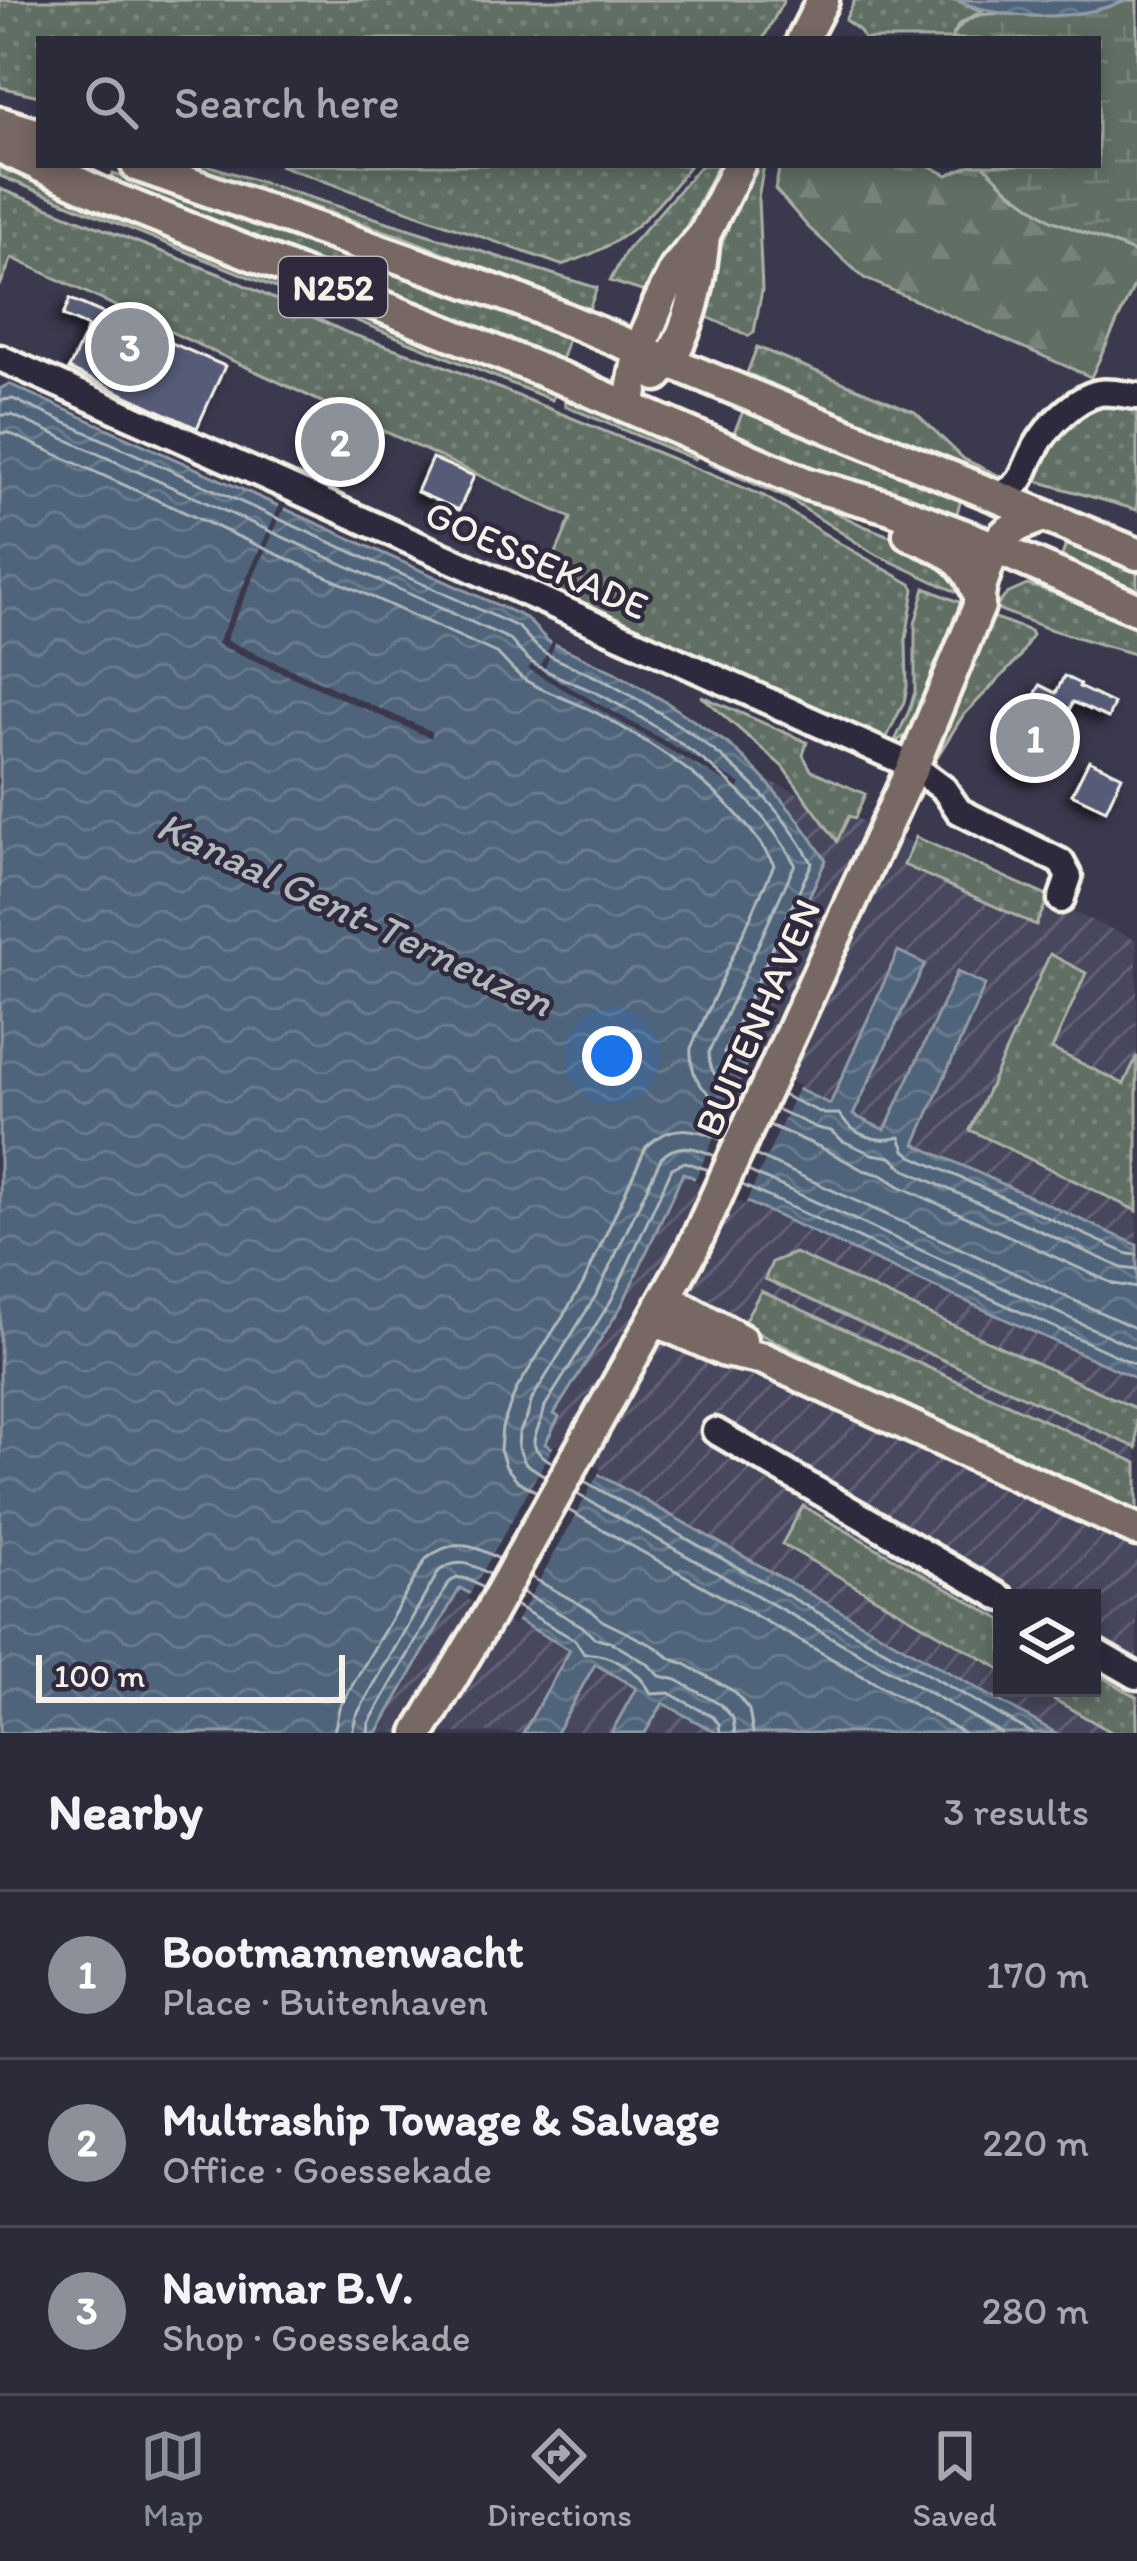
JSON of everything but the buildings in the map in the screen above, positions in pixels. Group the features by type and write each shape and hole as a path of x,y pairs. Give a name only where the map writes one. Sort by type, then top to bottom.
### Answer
{"main road":[{"path":"805,36 823,0"},
{"path":"0,123 36,134"},
{"name":"N252","path":"0,147 36,164"},
{"name":"N252","path":"46,168 808,484 888,507 994,547 1137,609"},
{"name":"N252","path":"146,168 514,298 1137,554"},
{"path":"629,406 640,349 676,268 704,235 738,168"},
{"path":"629,406 669,362 700,277 704,235"},
{"name":"N252","path":"808,484 833,502 959,559 979,600"},
{"path":"994,547 1013,527 1043,517"},
{"name":"BUITENHAVEN","path":"419,1733 661,1309 720,1193 913,766 979,600 994,547"},
{"path":"979,600 1006,583 1054,575"},
{"path":"661,1309 736,1335 764,1359 1137,1530"}],"street":[{"name":"GOESSEKADE","path":"0,358 913,766"},
{"path":"997,497 1022,481 1050,426 1072,407 1098,393 1137,396"},
{"path":"913,766 944,789 959,812 1061,862 1069,877 1061,900"},
{"path":"715,1431 993,1593"},
{"path":"1101,1655 1137,1676"}],"shaded area":[{"path":"0,448 1137,940 1137,1733 0,1733"}],"green space":[{"path":"0,0 784,0 765,36 36,36 36,95 0,87"},
{"path":"855,0 956,0 982,11 959,24 953,36 862,36 845,20"},
{"path":"1137,0 1137,253 1051,220 987,168 1101,168 1101,36 953,36 969,19 980,15 1053,15"},
{"path":"0,162 557,388 552,400 0,176"},
{"path":"198,168 217,168 597,288 589,309 403,237"},
{"path":"287,168 688,168 663,200 619,239 561,265"},
{"path":"698,168 716,168 651,294 610,281 626,251"},
{"path":"755,168 763,168 758,198 762,290 754,332 749,336 701,314"},
{"path":"779,168 934,168 947,175 964,168 987,168 1051,220 1137,253 1137,280 1091,377 864,278 775,189"},
{"path":"113,174 355,252 569,336 560,364 110,182"},
{"path":"0,189 222,275 348,333 437,363 764,496 911,584 907,687 884,743 541,588 571,518 12,258 0,286"},
{"path":"757,347 915,412 964,459 1002,477 990,480 957,467 747,373"},
{"path":"564,392 700,454 694,459 565,406"},
{"path":"1117,396 1137,405 1137,510 1030,479 1050,440 1078,409"},
{"path":"744,409 962,496 953,526 733,435"},
{"path":"712,453 864,526 933,553 952,564 965,596 873,553 789,499 709,464"},
{"path":"1068,538 1137,566 1137,600 1058,568"},
{"path":"1027,585 1137,626 1137,655 995,608 1007,594"},
{"path":"925,588 966,605 917,728 894,743 915,692 915,624"},
{"path":"990,616 1032,635 1019,658 962,717 934,762 929,760"},
{"path":"701,696 807,742 803,755 811,770 865,794 855,818 849,816 837,841 782,766"},
{"path":"916,837 1049,897 1036,925 904,865"},
{"path":"1050,954 1086,973 1052,1049 1124,1084 1137,1056 1137,1211 970,1130"},
{"path":"795,1253 1137,1409 1137,1448 765,1279 772,1262"},
{"path":"761,1291 1137,1463 1137,1517 742,1325"},
{"path":"803,1506 993,1615 993,1665 782,1544"},
{"path":"1101,1676 1137,1697 1137,1733 1113,1733 1050,1697 1101,1697"}],"water":[{"path":"956,0 1128,0 1086,12 1042,16 997,12"},
{"name":"Kanaal Gent-Terneuzen","path":"9,384 526,618 548,641 614,672 731,746 797,818 826,860 735,1058 739,1062 830,1104 898,951 925,964 853,1115 885,1130 957,972 985,985 915,1144 1137,1245 1137,1379 683,1173 622,1305 554,1414 559,1417 545,1444 1056,1733 717,1733 663,1703 645,1733 611,1733 636,1688 595,1664 556,1733 523,1733 570,1650 460,1588 377,1733 0,1733 0,389"}],"pier":[{"path":"280,504 285,506 226,640 433,732 431,738 217,644"},
{"path":"554,637 543,672 741,784 738,789 528,669 531,665 539,669"},
{"path":"749,1063 799,1086 745,1205 694,1181"},
{"path":"555,1444 601,1469 514,1626 467,1599"}],"place":[{"name":"Navimar B.V.","path":"130,347"},
{"name":"Multraship Towage & Salvage","path":"340,442"},
{"name":"Bootmannenwacht","path":"1035,738"}]}
